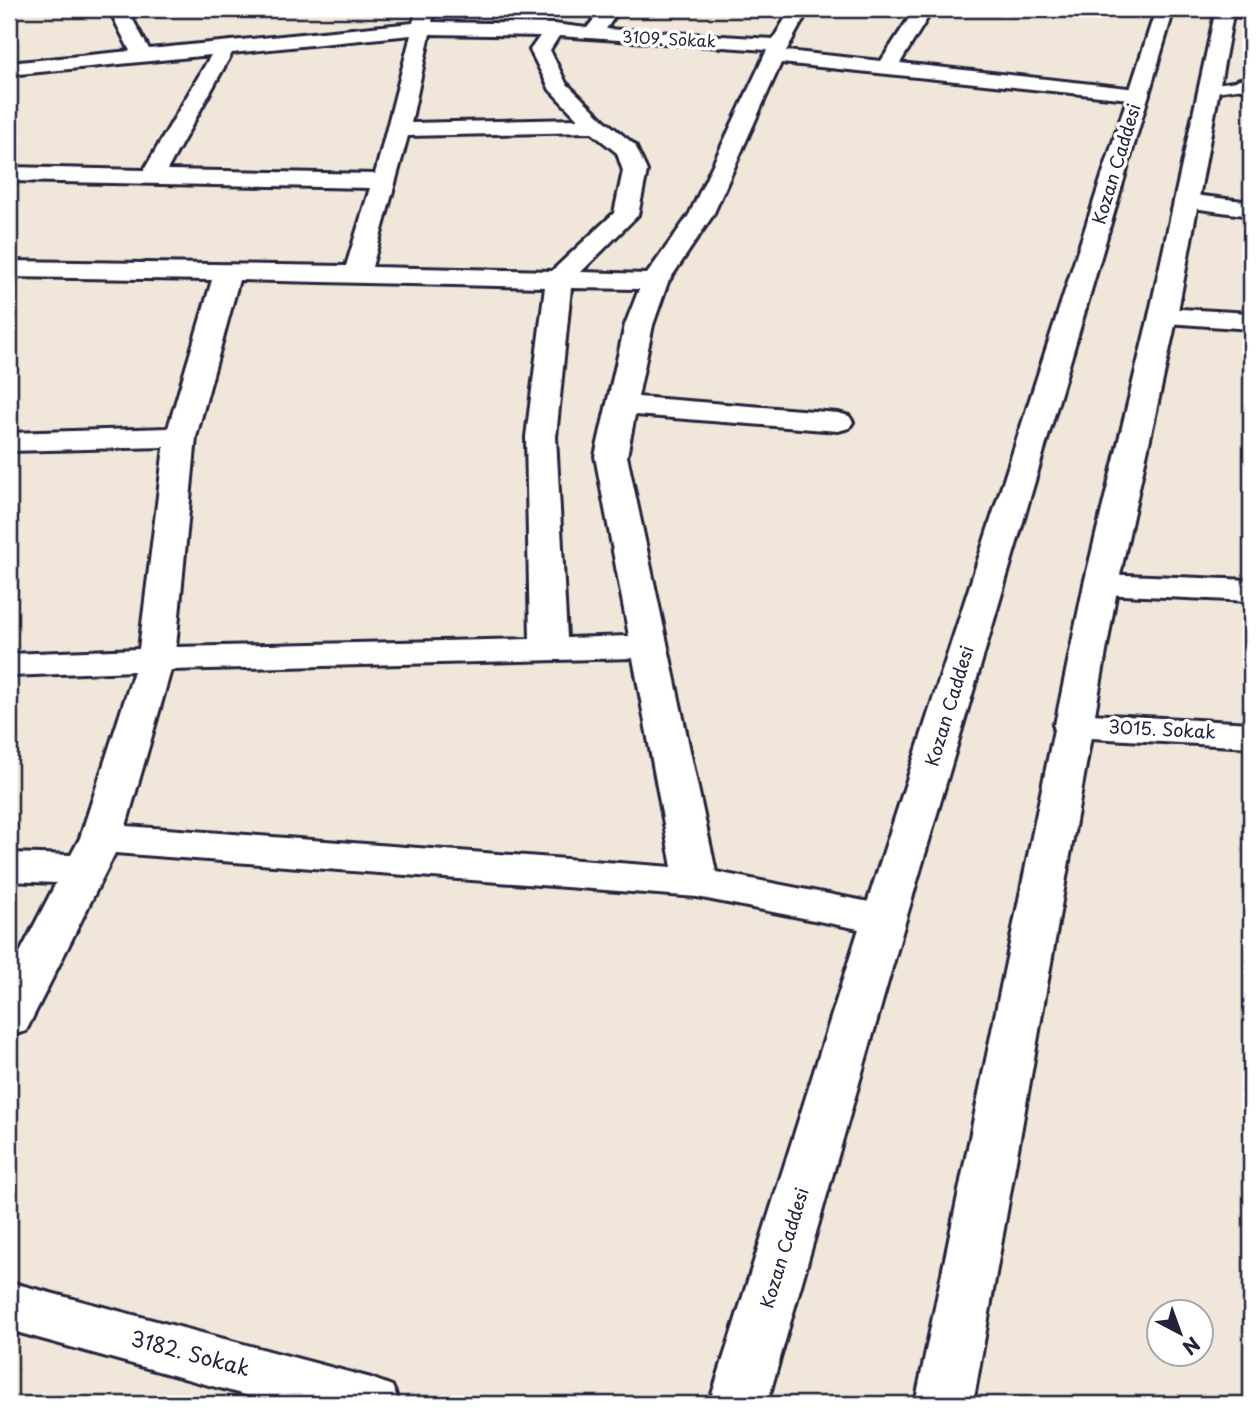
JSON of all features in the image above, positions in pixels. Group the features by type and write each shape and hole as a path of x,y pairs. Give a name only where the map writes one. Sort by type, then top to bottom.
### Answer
{"main road":[{"path":"118,9 142,55"},
{"name":"3109. Sokak","path":"592,34 611,9"},
{"path":"697,883 611,456 639,325 654,282 701,215 777,51 800,9"},
{"path":"887,66 925,9"},
{"name":"Kozan Caddesi","path":"738,1404 884,919 1165,9"},
{"path":"944,1404 1101,584 1163,316 1186,201 1239,85 1240,14"},
{"path":"305,18 317,37"},
{"path":"9,69 317,37 423,18 592,34"},
{"path":"357,274 399,130 423,18"},
{"path":"549,649 541,437 559,279 626,215 635,171 627,150 596,125 556,86 540,50 554,30"},
{"name":"3109. Sokak","path":"592,34 777,51 1139,94"},
{"path":"151,177 225,48"},
{"path":"399,130 596,125"},
{"path":"9,174 383,181"},
{"path":"1186,201 1251,209"},
{"path":"11,272 228,271 654,282"},
{"path":"9,1019 93,854 156,659 181,437 228,271"},
{"path":"1163,316 1251,321"},
{"path":"622,405 838,422"},
{"path":"9,442 181,437"},
{"path":"1101,584 1251,591"},
{"path":"9,665 648,647"},
{"name":"3015. Sokak","path":"1073,725 1251,735"},
{"path":"9,867 93,854 697,883 884,919"},
{"name":"3182. Sokak","path":"9,1306 268,1391 371,1404"}]}
